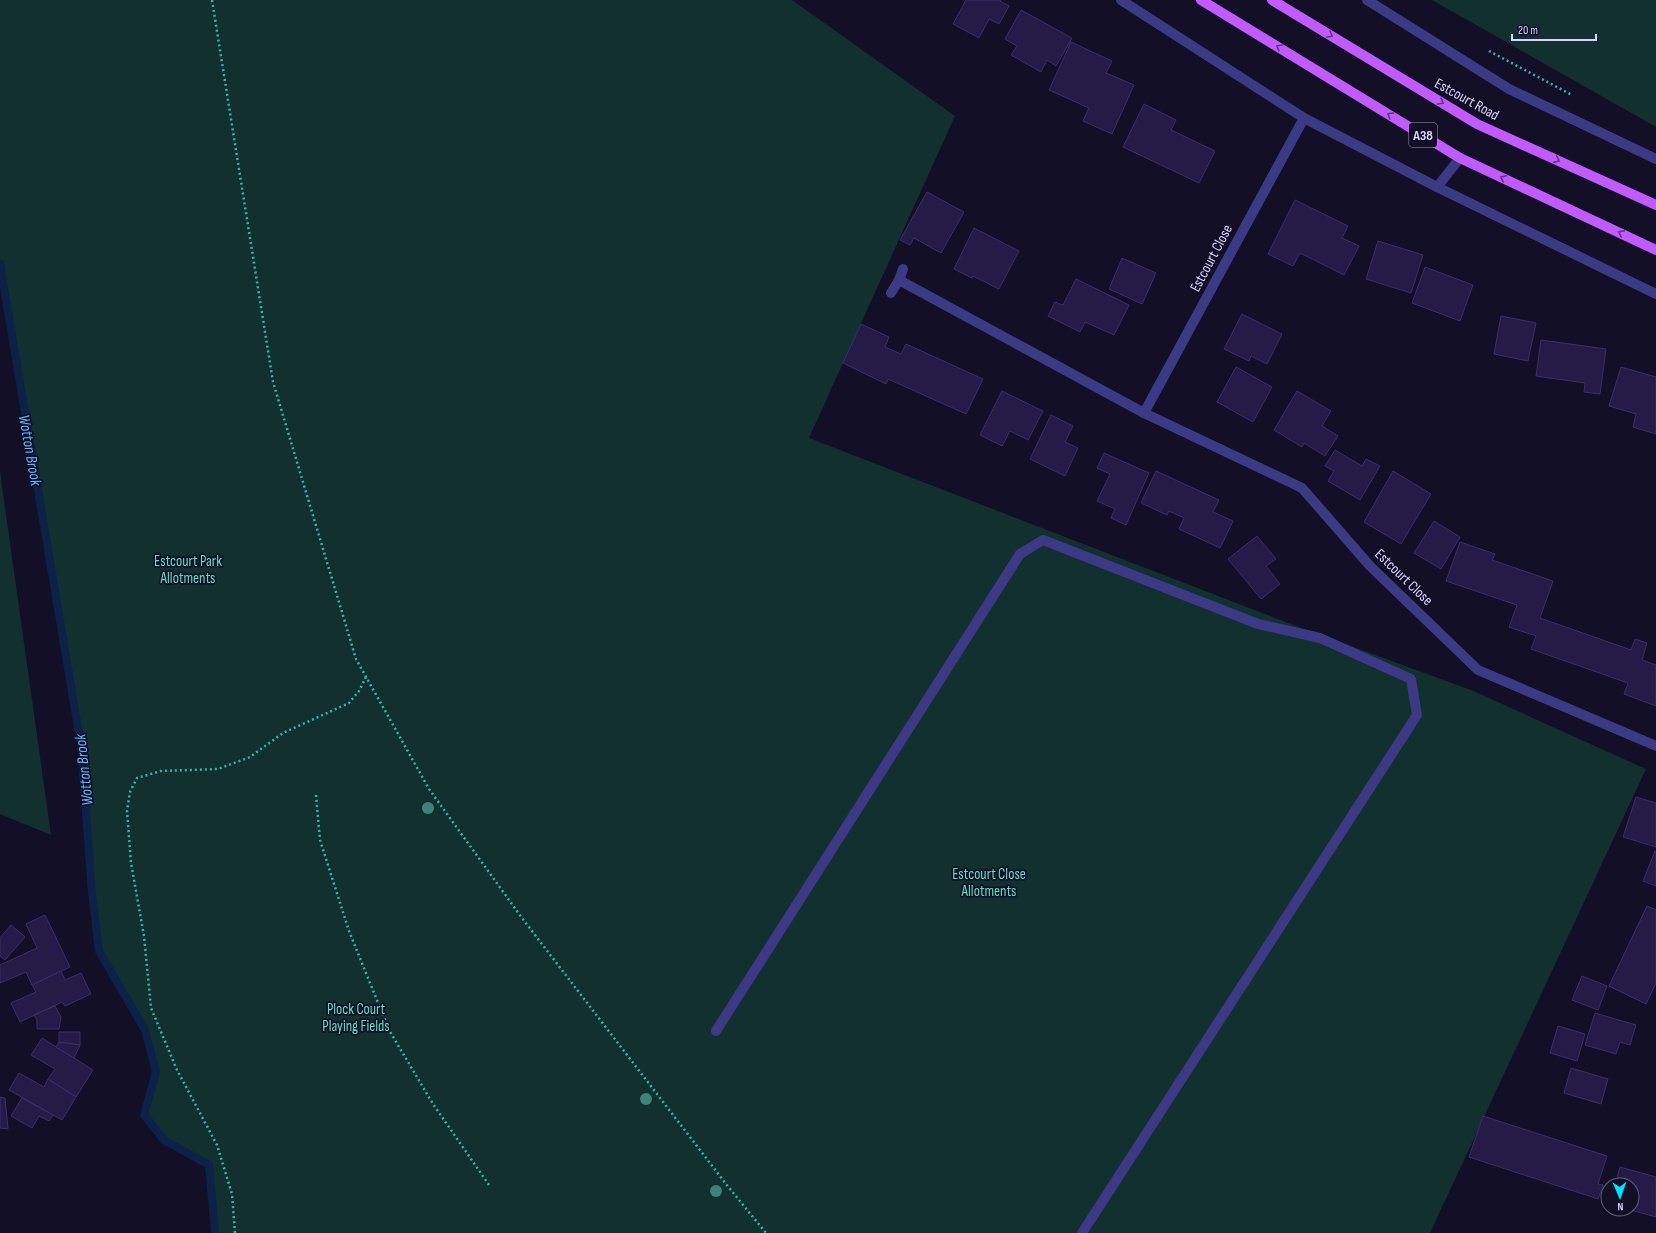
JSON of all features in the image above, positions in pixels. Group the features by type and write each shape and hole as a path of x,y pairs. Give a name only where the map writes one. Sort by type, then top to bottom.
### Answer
{"main road":[{"name":"A38","path":"1201,0 1460,158 1656,250"},
{"name":"Estcourt Road","path":"1272,0 1477,124 1656,205"}],"street":[{"path":"1121,0 1132,3 1304,118 1437,187 1656,294"},
{"name":"Estcourt Road","path":"1367,0 1509,89 1656,159"},
{"name":"Estcourt Close","path":"1144,413 1304,118"},
{"path":"1437,187 1460,158"},
{"path":"891,293 899,280 903,269"},
{"name":"Estcourt Close","path":"899,280 1144,413 1302,488 1370,566 1478,670 1656,746"},
{"path":"716,1031 1020,554 1043,540 1258,624 1320,638 1411,679 1417,715 1082,1233"}],"path":[{"path":"212,0 273,382 356,660 429,789 527,924 721,1177 766,1233"},
{"path":"1488,50 1579,99"},
{"path":"235,1233 232,1194 217,1145 177,1070 151,1008 144,936 131,863 127,810 130,792 137,778 161,771 218,769 250,757 283,733 349,703 359,691 366,677"},
{"path":"316,795 320,840 349,931 389,1030 433,1104 489,1185"}],"green space":[{"path":"0,0 792,0 955,116 809,438 1288,623 1471,690 1646,769 1430,1233 215,1233 209,1165 164,1140 144,1115 156,1072 145,1030 99,951 92,893 82,745 0,264"},
{"path":"1432,0 1656,0 1656,127"},
{"path":"0,471 1,479 51,835 0,814"}],"building":[{"path":"966,0 1001,0 1000,1 1009,6 999,24 989,19 979,38 953,24"},
{"path":"1021,10 1072,38 1056,66 1047,60 1041,72 1011,55 1017,46 1005,39"},
{"path":"1071,42 1112,61 1106,73 1134,85 1112,134 1083,121 1089,108 1049,90"},
{"path":"1144,104 1176,120 1171,130 1215,151 1199,183 1123,147"},
{"path":"927,192 964,212 941,253 914,238 910,245 900,240"},
{"path":"1295,200 1348,226 1342,238 1359,246 1344,275 1300,253 1293,266 1268,254"},
{"path":"974,228 1019,251 999,289 973,276 972,278 954,269"},
{"path":"1378,241 1423,255 1411,293 1366,279"},
{"path":"1122,258 1156,273 1142,304 1109,289"},
{"path":"1425,267 1473,285 1460,321 1412,303"},
{"path":"1076,279 1129,305 1114,335 1085,322 1080,332 1048,316 1055,302 1063,305"},
{"path":"1242,314 1282,334 1267,364 1251,356 1249,361 1224,349"},
{"path":"1501,316 1536,323 1528,361 1494,354"},
{"path":"861,324 889,337 885,347 901,354 906,344 983,379 966,414 888,379 886,384 843,363"},
{"path":"1541,340 1606,349 1600,394 1584,392 1585,383 1536,376"},
{"path":"1236,367 1272,387 1253,422 1217,402"},
{"path":"1621,367 1656,377 1656,434 1633,427 1636,414 1609,406"},
{"path":"1002,391 1043,411 1028,440 1010,431 1002,446 980,435"},
{"path":"1297,391 1331,411 1322,426 1338,436 1325,456 1304,443 1302,447 1274,430"},
{"path":"1051,415 1073,426 1065,442 1078,448 1065,476 1030,459"},
{"path":"1335,450 1362,466 1366,459 1380,466 1360,500 1328,481 1334,471 1325,466"},
{"path":"1104,453 1149,473 1126,525 1111,518 1115,509 1097,501 1110,474 1097,468"},
{"path":"1156,471 1219,500 1213,512 1233,521 1220,548 1179,529 1184,518 1169,511 1167,515 1141,503"},
{"path":"1393,471 1431,494 1401,544 1364,522"},
{"path":"1434,521 1460,537 1441,569 1414,553"},
{"path":"1257,536 1276,559 1266,566 1280,584 1261,599 1228,559"},
{"path":"1460,542 1495,554 1492,560 1553,581 1540,618 1631,650 1635,639 1647,643 1642,660 1656,665 1656,706 1624,694 1628,683 1531,649 1536,636 1509,627 1517,605 1446,581"},
{"path":"1636,797 1656,803 1656,847 1623,837"},
{"path":"1656,851 1656,886 1643,881"},
{"path":"1647,906 1656,910 1656,983 1646,1004 1609,986"},
{"path":"45,915 70,967 32,985 26,972 0,983 0,965 37,948 26,924"},
{"path":"11,925 25,937 5,960 0,956 0,938"},
{"path":"61,971 65,980 81,973 91,994 65,1006 62,1002 20,1022 11,1003 36,992 32,985"},
{"path":"1582,976 1607,986 1598,1010 1572,1000"},
{"path":"55,1006 61,1017 59,1029 37,1029 37,1020 34,1015"},
{"path":"1595,1013 1636,1025 1630,1045 1620,1042 1616,1054 1585,1045"},
{"path":"1558,1026 1585,1034 1577,1061 1550,1053"},
{"path":"59,1032 80,1032 80,1045 59,1042"},
{"path":"42,1038 93,1070 76,1097 48,1079 55,1069 31,1055"},
{"path":"59,1042 80,1045 74,1058 56,1047"},
{"path":"1571,1068 1608,1079 1601,1104 1564,1093"},
{"path":"19,1073 44,1087 48,1079 76,1097 62,1120 9,1090"},
{"path":"0,1097 5,1098 8,1129 0,1128"},
{"path":"22,1098 53,1115 49,1121 39,1116 32,1128 11,1116"},
{"path":"1483,1116 1607,1156 1598,1184 1600,1184 1600,1193 1598,1199 1469,1157"},
{"path":"1620,1167 1656,1177 1656,1217 1640,1213 1640,1177 1617,1177"}],"waterway":[{"name":"Wotton Brook","path":"0,264 81,746 92,893 99,951 145,1030 156,1072 144,1115 164,1140 209,1165 215,1233"}],"park label":[{"name":"Estcourt Park Allotments","path":"188,570"},
{"name":"Estcourt Close Allotments","path":"989,882"},
{"name":"Plock Court Playing Fields","path":"356,1018"}]}
